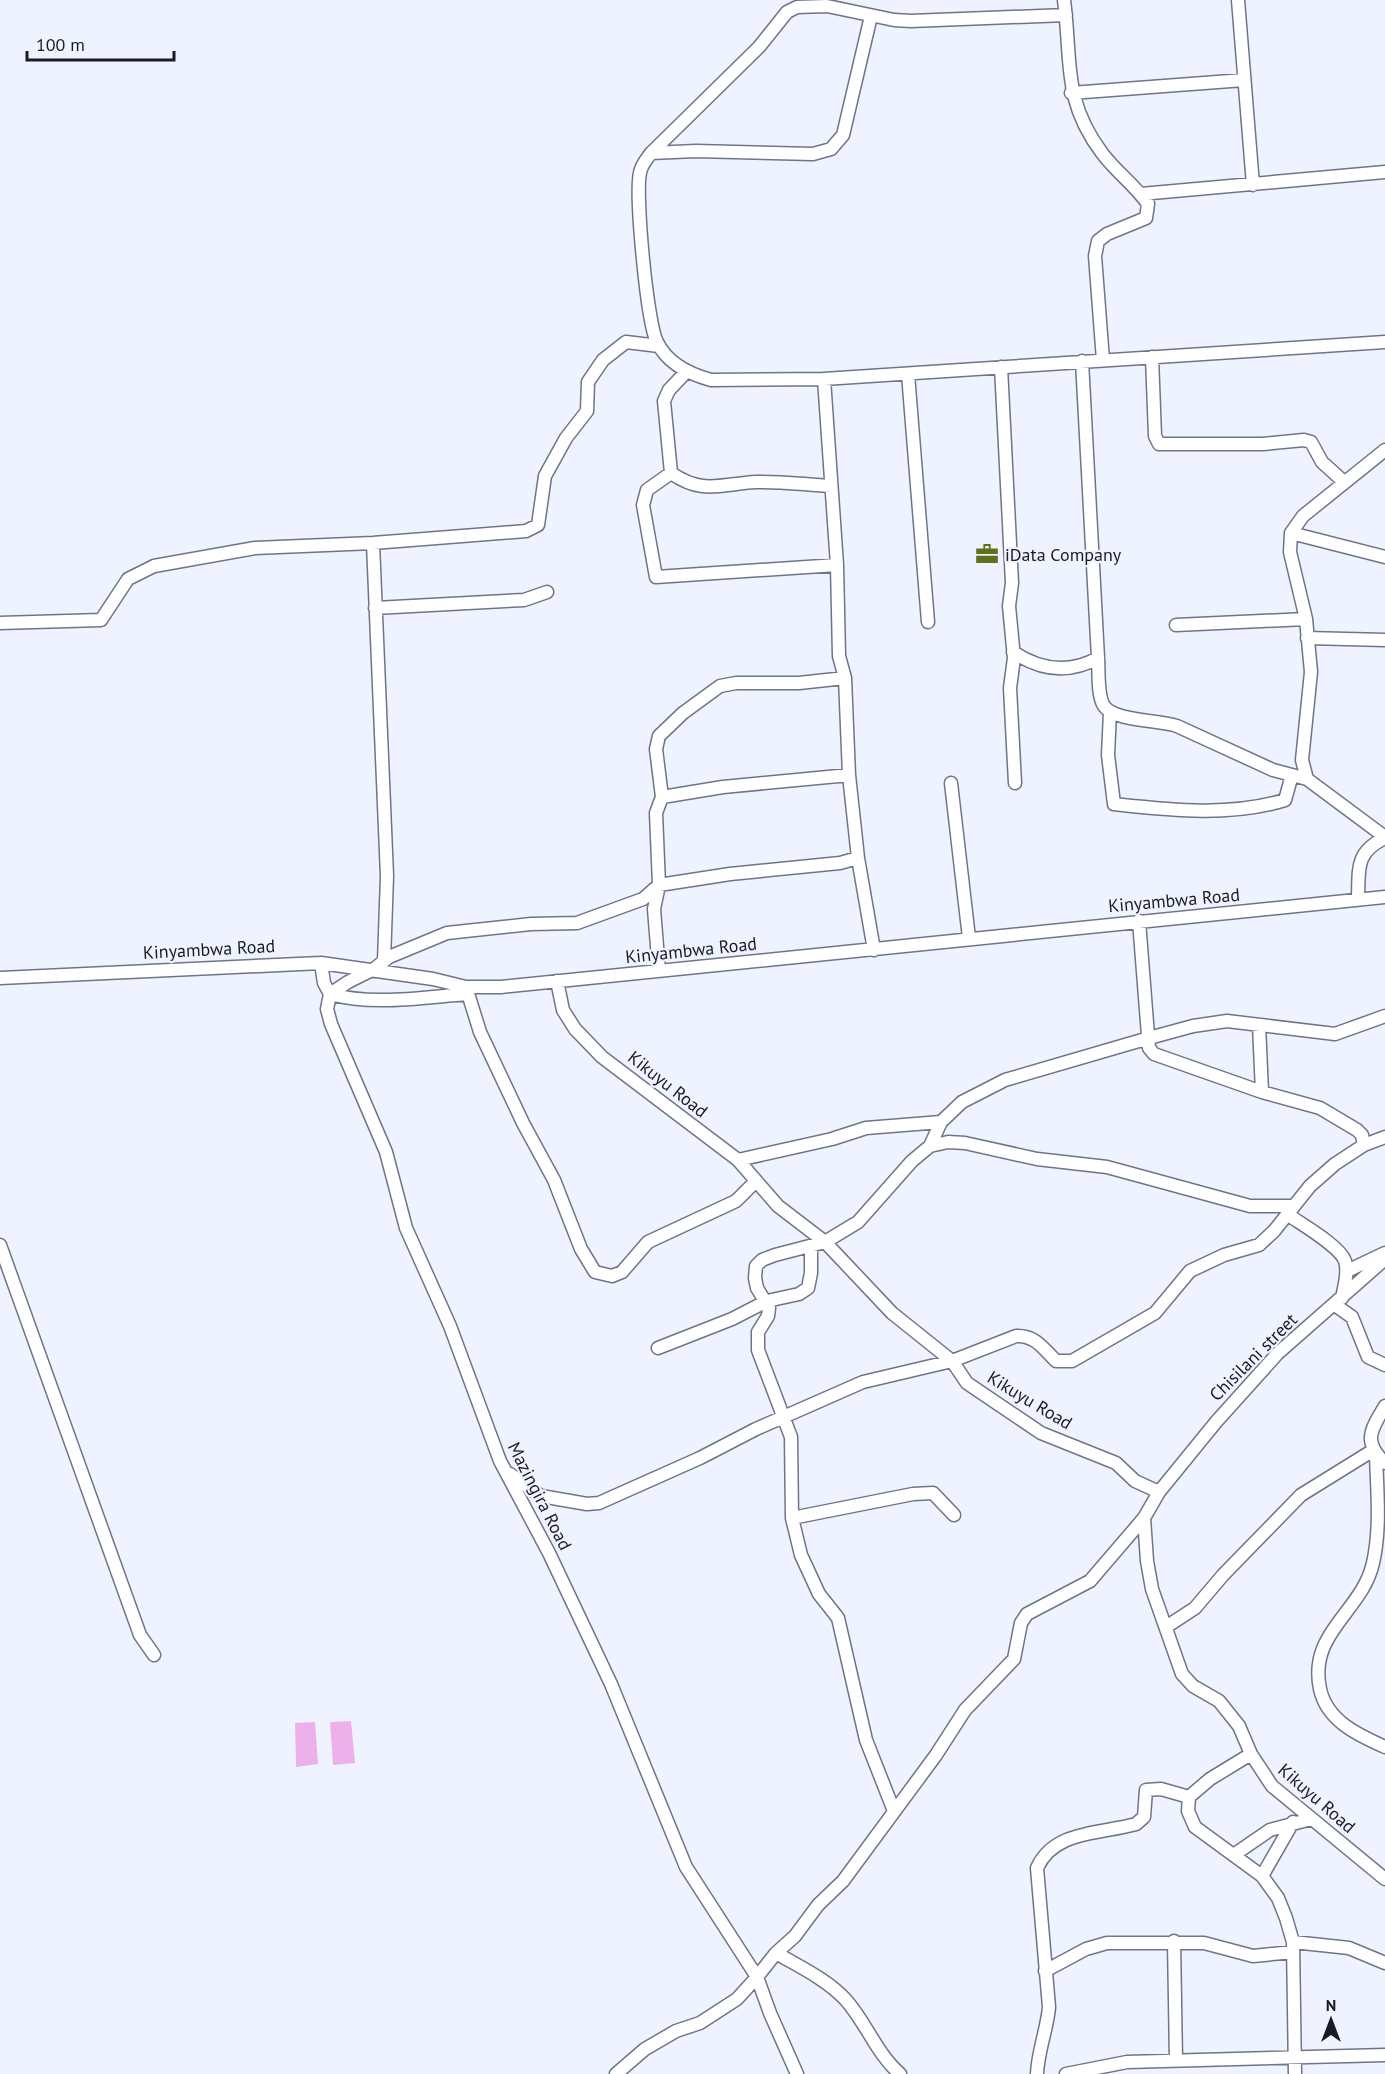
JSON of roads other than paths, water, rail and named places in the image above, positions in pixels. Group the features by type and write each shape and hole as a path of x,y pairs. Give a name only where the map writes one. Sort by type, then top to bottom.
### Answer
{"street":[{"path":"1064,0 1071,93 1082,124 1104,156 1148,204 1146,218 1107,234 1098,241 1096,249 1103,360"},
{"path":"1238,0 1252,185"},
{"path":"1066,15 911,21 808,5 787,12 759,47 651,153 642,166 639,187 647,296 653,331 659,346 676,365 711,380 824,379 1385,342"},
{"path":"651,153 696,151 813,154 831,149 843,135 847,123 856,69 871,15"},
{"path":"1071,93 1244,80"},
{"path":"1141,194 1385,172"},
{"path":"0,623 101,620 128,579 154,566 255,548 373,543 526,531 538,525 545,476 566,438 587,411 588,382 603,360 626,342 659,346"},
{"path":"1152,357 1155,436 1159,444 1263,444 1304,440 1311,442 1322,462 1344,482"},
{"path":"1082,362 1098,658 1103,704 1110,712 1120,716 1161,720 1273,770 1307,779 1385,838 1371,845 1361,858 1358,899"},
{"path":"1001,367 1012,583 1009,606 1013,652 1010,688 1015,783"},
{"path":"670,473 664,401 669,390 687,371"},
{"path":"908,374 928,622"},
{"path":"824,379 837,565 839,656 845,678 849,775 858,858 874,950"},
{"path":"1307,779 1302,760 1311,672 1306,619 1290,552 1291,533 1303,516 1385,450"},
{"path":"670,473 684,482 707,489 757,482 831,486"},
{"path":"670,473 647,490 643,505 656,577 837,565"},
{"path":"1291,533 1385,557"},
{"path":"373,543 387,876 384,961"},
{"path":"375,608 524,600 547,592"},
{"path":"1176,625 1306,619"},
{"path":"1307,638 1385,640"},
{"path":"1013,652 1029,661 1064,669 1076,668 1098,658"},
{"path":"659,971 654,909 659,885 656,823 662,797 656,749 659,736 683,713 720,686 736,683 799,683 845,678"},
{"path":"1110,712 1108,755 1114,804 1170,810 1239,809 1268,805 1285,800 1292,775"},
{"path":"662,797 723,788 849,775"},
{"path":"951,783 969,938"},
{"path":"330,994 384,961 456,931 583,922 623,904 642,899 659,885 730,874 840,863 858,858"},
{"name":"Kinyambwa Road","path":"0,978 321,963 374,969 467,991 1385,897"},
{"path":"1139,921 1149,1048 1154,1054 1262,1092 1320,1108 1357,1130 1364,1145"},
{"name":"Mazingira Road","path":"321,963 324,983 330,994 327,1009 331,1024 386,1152 406,1228 450,1326 500,1461 508,1473 611,1684 686,1867 757,1977 797,2074"},
{"name":"Kikuyu Road","path":"557,981 563,1010 575,1029 602,1057 738,1160 778,1206 825,1242 892,1313 952,1361 967,1383 1032,1427 1081,1451 1116,1463 1135,1481 1159,1492"},
{"path":"330,994 362,999 467,991 480,1032 523,1123 554,1180 581,1249 595,1272 612,1276 622,1272 648,1242 736,1201 756,1181"},
{"path":"894,1811 866,1740 838,1618 819,1594 801,1555 792,1518 791,1437 758,1350 758,1332 769,1312 767,1301 757,1288 756,1266 768,1257 825,1242 858,1222 889,1185 930,1146 941,1122 962,1102 1005,1080 1149,1038 1227,1021 1335,1034 1385,1016"},
{"path":"1259,1025 1262,1092"},
{"path":"738,1160 832,1139 866,1128 941,1122"},
{"path":"508,1473 541,1496 587,1504 599,1503 863,1382 952,1361 1016,1336 1035,1339 1056,1361 1072,1361 1155,1313 1190,1272 1224,1255 1259,1245 1310,1186 1335,1164 1364,1145 1385,1137"},
{"path":"930,1146 948,1142 965,1143 1037,1159 1107,1167 1250,1206 1290,1210 1339,1251 1344,1258 1347,1271 1338,1302 1352,1317 1368,1357 1385,1365"},
{"path":"0,1245 140,1635 154,1655"},
{"path":"658,1348 732,1319 767,1301 799,1294 808,1288 811,1273 811,1246"},
{"path":"1347,1271 1385,1253"},
{"name":"Chisilani street","path":"1159,1492 1216,1422 1278,1353 1385,1259"},
{"path":"1385,1406 1371,1432 1378,1456 1377,1530 1373,1565 1351,1604 1323,1645 1318,1659 1317,1678 1322,1700 1332,1716 1385,1748"},
{"path":"1166,1627 1195,1608 1223,1575 1301,1495 1378,1456"},
{"path":"616,2074 656,2043 676,2031 700,2023 737,1999 776,1953 795,1936 818,1905 843,1881 936,1755 965,1710 1014,1659 1021,1623 1027,1614 1090,1581 1144,1518 1159,1492"},
{"path":"792,1518 913,1494 933,1493 954,1515"},
{"name":"Kikuyu Road","path":"1144,1518 1152,1589 1182,1674 1194,1686 1219,1701 1239,1726 1251,1754 1272,1786 1385,1879"},
{"path":"1251,1754 1210,1779 1189,1797 1188,1811 1195,1827 1235,1854 1262,1876 1278,1898 1293,1947 1295,2074"},
{"path":"1037,2074 1040,2041 1048,2024 1037,1868 1043,1854 1064,1840 1136,1824 1144,1817 1146,1790 1161,1789 1189,1797"},
{"path":"1235,1854 1270,1830 1311,1819"},
{"path":"1262,1876 1293,1822"},
{"path":"1045,1971 1086,1949 1107,1943 1174,1941 1204,1943 1253,1956 1293,1947 1349,1948 1385,1963"},
{"path":"1174,1941 1176,2061"},
{"path":"776,1953 828,1983 846,2000 872,2040 900,2074"},
{"path":"1066,2074 1127,2062 1385,2055"}],"place":[{"name":"iData Company","path":"987,554"}]}
